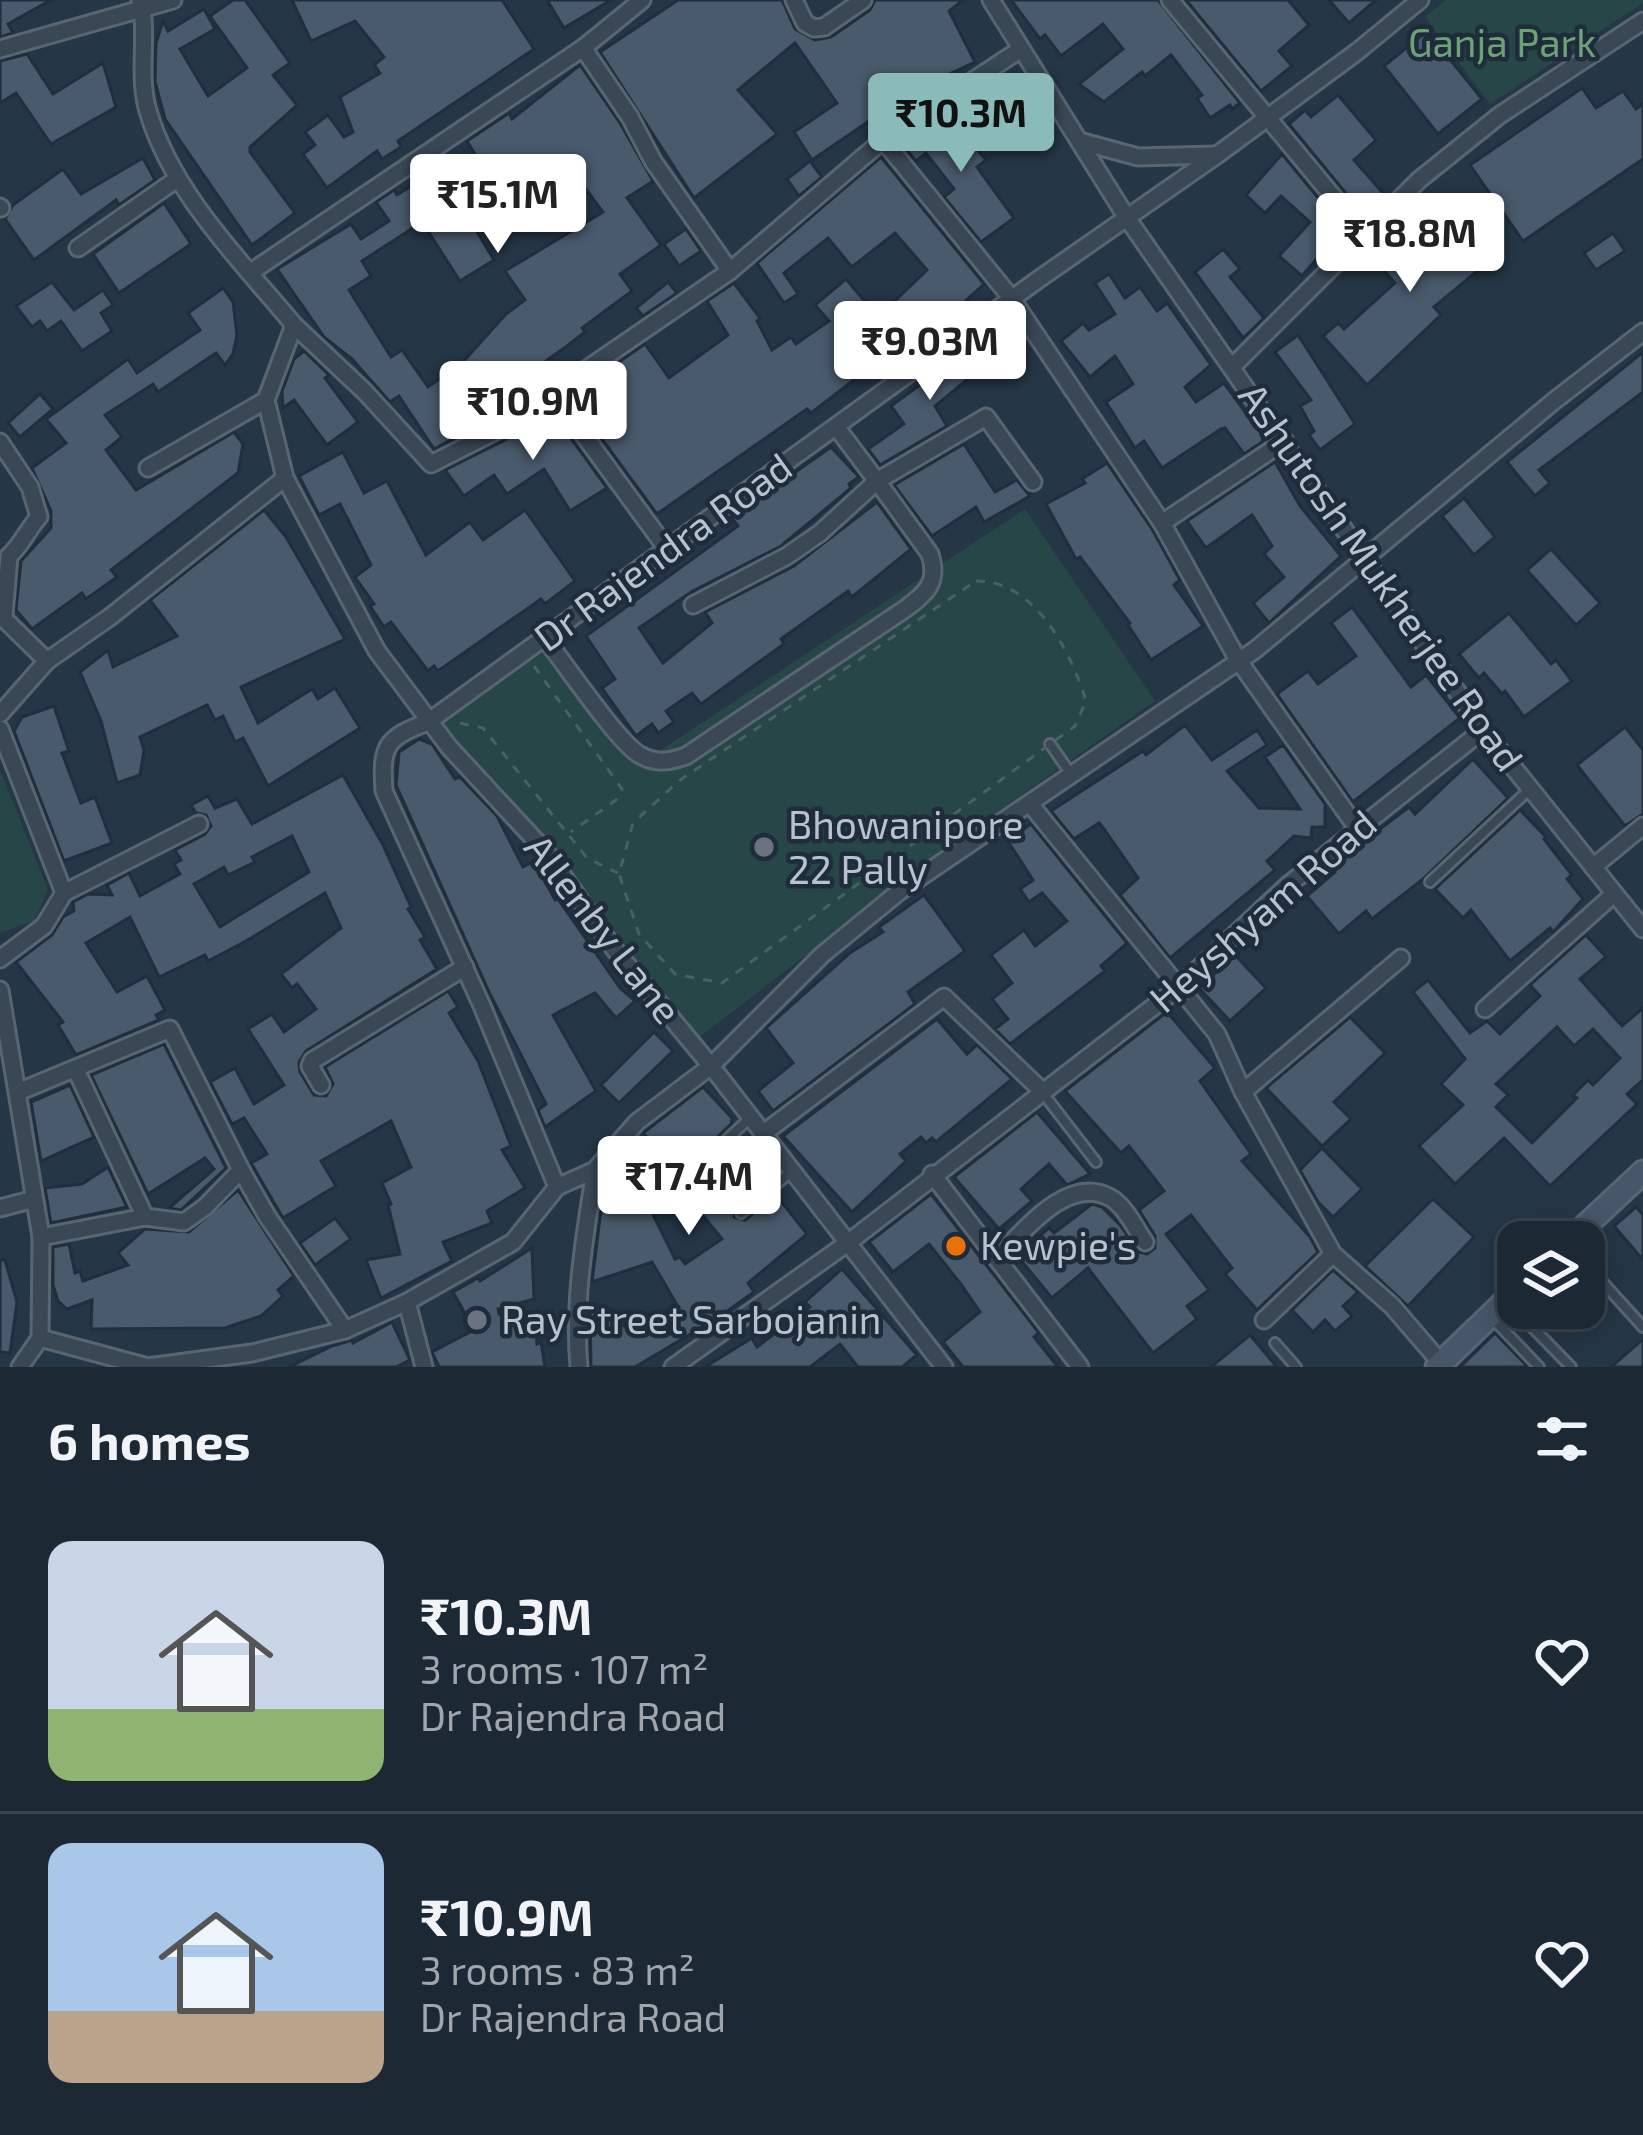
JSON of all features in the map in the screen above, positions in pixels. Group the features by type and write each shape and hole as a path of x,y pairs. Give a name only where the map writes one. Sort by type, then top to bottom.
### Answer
{"street":[{"path":"0,49 141,5 173,0"},
{"path":"251,272 583,48 642,0"},
{"path":"794,0 806,23 814,28 863,0"},
{"name":"Ashutosh Mukherjee Road","path":"991,0 1127,218 1483,730 1643,929"},
{"path":"1170,0 1364,234"},
{"name":"Dr Rajendra Road","path":"465,968 384,791 382,755 397,734 436,720 544,637 1269,117 1420,0"},
{"path":"141,5 140,51 148,113 177,179 294,325 431,464 554,394 730,271 883,140 1021,49"},
{"path":"1233,366 1419,180 1500,115 1643,21"},
{"path":"583,48 630,117 653,161 730,271"},
{"path":"883,140 1012,299 1162,523 1238,660 1357,828"},
{"path":"1079,141 1138,157 1217,155"},
{"path":"78,248 177,179"},
{"path":"148,468 266,400 294,325"},
{"path":"40,1338 148,1367 252,1353 345,1330 513,1242 557,1187 595,1170 637,1122 711,1066 837,942 900,891 1238,660 1368,560 1554,400 1643,332"},
{"path":"554,394 667,549"},
{"name":"Allenby Lane","path":"266,400 285,478 377,651 547,853 615,950 794,1171 944,1367"},
{"path":"693,604 787,556 878,481 986,417 1033,482"},
{"path":"544,637 627,747 656,762 686,756 927,592 935,568 930,554 837,428"},
{"path":"1162,523 1286,441"},
{"path":"0,442 30,487 39,517 27,539 9,556 2,615 47,661"},
{"path":"0,714 47,661 285,478"},
{"path":"0,729 64,893"},
{"name":"Heyshyam Road","path":"673,1367 849,1242 1179,987 1288,885 1483,730"},
{"path":"1030,804 1217,1034 1243,1092 1333,1254 1392,1306 1441,1366 1497,1309"},
{"path":"0,959 44,926 64,893 199,824"},
{"path":"1593,867 1643,826"},
{"path":"1485,1009 1614,895"},
{"path":"1243,1092 1401,958"},
{"path":"321,1085 310,1066 312,1060 465,968 557,1187"},
{"path":"0,990 41,1238 40,1338 20,1367"},
{"path":"764,1133 944,997 1041,1090"},
{"path":"18,1092 170,1029 267,1216 345,1330"},
{"path":"76,1070 145,1217"},
{"path":"41,1238 145,1217 184,1222 206,1207 241,1170"},
{"path":"579,1367 581,1256 595,1170"},
{"path":"932,1174 1080,1367"},
{"path":"1593,1221 1641,1180"},
{"path":"998,1257 1033,1221 1077,1195 1106,1195 1119,1205 1145,1242"},
{"path":"0,1208 34,1199"},
{"path":"1264,1320 1333,1254"},
{"path":"406,1302 424,1367"}],"lane":[{"path":"1050,745 1072,775"},
{"path":"1430,882 1531,789"},
{"path":"1041,1090 1096,1162"},
{"path":"704,1160 751,1117"},
{"path":"741,1213 794,1171"},
{"path":"1605,1284 1643,1327"},
{"path":"1490,1316 1539,1367"},
{"path":"1534,1329 1571,1367"},
{"path":"1275,1342 1296,1367"}],"path":[{"path":"976,581 1000,581 1037,610 1073,660 1086,701 1075,726 722,983 675,974 639,934 620,874 633,823 680,780 976,581"},
{"path":"526,655 622,789 616,800 568,834"},
{"path":"436,720 483,728 586,858 620,874"}],"green space":[{"name":"Ganja Park","path":"1446,0 1643,3 1490,104 1425,17"},
{"path":"1025,509 1155,701 939,853 697,1039 437,724 543,643 641,763"},
{"path":"0,770 48,890 35,920 0,933"}],"building":[{"path":"0,0 51,0 8,24 13,33 0,37"},
{"path":"233,0 245,0 290,63 273,75 297,105 250,147 295,213 252,245 165,119 155,82 156,43 163,21 168,31 204,9 215,29 180,49 208,96 247,68 210,16"},
{"path":"292,0 502,0 534,49 398,141 401,147 382,159 377,151 327,188 303,154 315,145 305,132 328,115 344,137 353,132 340,97 380,73 374,65 384,57 355,21 311,41"},
{"path":"547,0 611,0 564,28"},
{"path":"678,0 782,0 795,29 815,40 831,37 870,10 875,0 963,0 949,11 975,62 913,91 812,160 794,132 837,103 795,43 738,90 777,134 694,198 600,52"},
{"path":"1011,0 1158,0 1240,103 1210,118 1197,98 1202,95 1171,55 1104,102 1079,84 1123,49 1103,24 1061,56 1045,35 1040,39"},
{"path":"1186,0 1288,0 1309,25 1279,51 1292,66 1261,91"},
{"path":"1329,0 1376,0 1349,23"},
{"path":"1427,31 1482,99 1438,134 1384,66"},
{"path":"27,54 53,94 103,63 116,107 51,144 16,93 0,103 0,61"},
{"path":"580,65 653,181 627,198 661,245 620,274 632,291 582,328 585,332 567,346 525,376 520,370 491,397 502,412 434,449 399,396 390,402 352,359 324,337 277,269 351,224 361,239 389,221 376,202 394,190 397,195 419,181 429,197 437,193 440,198 452,190 494,260 460,281 422,222 362,261 371,276 349,290 391,357 402,350 428,387 460,365 525,300 505,271 603,212 582,184 519,217 487,156 479,161 467,141 509,113 512,119"},
{"path":"1582,88 1596,108 1623,91 1636,109 1643,104 1643,159 1523,241 1470,165"},
{"path":"1338,95 1376,140 1354,160 1384,194 1362,213 1289,124 1305,110 1311,117"},
{"path":"946,113 986,160 977,167 1014,218 981,242 944,197 954,189 926,153 916,161 901,143"},
{"path":"1282,154 1343,228 1302,276 1279,256 1310,222 1281,196 1265,213 1246,195"},
{"path":"881,157 984,284 920,343 911,334 873,370 871,367 811,413 807,409 657,514 579,408 592,400 582,387 645,344 669,378 728,335 707,301 734,283 760,318 757,321 772,350 791,337 796,344 829,321 815,305 846,279 878,317 927,270 895,233 852,267 828,238 784,273 798,294 784,303 757,263"},
{"path":"143,158 155,180 119,205 116,200 34,260 5,219 13,205 63,169 81,194"},
{"path":"810,161 822,177 799,196 787,179"},
{"path":"164,203 191,244 119,293 93,254"},
{"path":"1445,206 1492,259 1434,307 1441,315 1367,385 1323,336 1338,323 1344,329 1395,283 1379,265"},
{"path":"686,229 701,251 679,266 664,244"},
{"path":"1613,233 1625,251 1596,270 1584,253"},
{"path":"1223,249 1240,269 1230,277 1264,318 1243,338 1195,272"},
{"path":"1109,274 1125,298 1140,287 1157,311 1167,303 1211,365 1185,387 1196,402 1224,383 1263,436 1262,442 1244,454 1225,428 1221,429 1162,468 1144,441 1135,448 1106,402 1133,384 1115,356 1090,377 1061,341 1083,323 1089,330 1115,314 1095,283"},
{"path":"52,282 74,310 103,290 113,305 101,313 112,331 82,351 61,321 47,331 40,321 32,327 16,306"},
{"path":"668,282 677,293 643,316 636,308"},
{"path":"223,288 233,302 237,335 233,354 225,365 216,353 158,392 153,384 105,415 122,437 106,450 136,490 234,432 243,444 238,473 111,570 117,577 86,599 82,593 32,629 16,610 21,561 51,528 51,511 32,468 66,443 46,419 128,359 137,373 200,330 188,313"},
{"path":"1298,335 1355,424 1320,450 1309,435 1314,431 1300,406 1311,400 1275,352"},
{"path":"984,338 997,355 935,406 947,426 880,465 868,449 904,424 891,406"},
{"path":"304,351 329,375 325,378 358,422 327,445 294,400 283,408 282,391 294,359"},
{"path":"1643,352 1643,392 1539,470 1550,483 1535,496 1507,462"},
{"path":"40,394 53,409 20,437 8,423"},
{"path":"550,409 607,488 570,511 544,469 507,494 494,475 464,496 445,470 505,440"},
{"path":"964,444 995,492 1017,480 1030,496 984,522 976,507 932,536 894,485"},
{"path":"831,447 859,477 849,484 851,488 781,546 691,592 639,628 663,663 712,623 705,612 794,566 877,502 911,549 852,597 848,591 781,639 784,644 701,704 692,693 666,711 674,722 658,733 652,724 636,736 602,688 615,679 586,636 738,526 731,517"},
{"path":"343,452 364,493 387,481 426,555 470,522 483,540 525,510 575,581 545,604 541,599 438,671 434,666 428,671 391,622 384,627 370,606 374,604 355,577 371,565 340,504 319,515 299,476"},
{"path":"1275,462 1300,506 1341,556 1269,623 1253,603 1284,577 1264,554 1272,546 1252,515 1206,548 1187,521"},
{"path":"1107,463 1152,529 1180,580 1174,585 1203,626 1151,660 1130,623 1080,557 1076,559 1046,504 1085,483 1082,479"},
{"path":"1464,498 1495,537 1474,555 1442,516"},
{"path":"264,510 286,537 345,639 241,687 258,723 312,689 318,699 335,688 360,728 268,786 243,738 235,742 223,716 215,720 207,705 140,737 144,750 140,775 117,783 101,721 80,672 108,650 113,667 177,636 150,600"},
{"path":"1551,549 1600,603 1576,625 1527,570"},
{"path":"1352,607 1411,687 1426,675 1460,718 1353,802 1277,694 1308,671 1318,684 1356,656 1331,623"},
{"path":"1509,613 1551,664 1556,660 1572,681 1524,717 1505,691 1502,694 1484,673 1479,678 1459,654"},
{"path":"54,706 69,751 62,753 81,803 95,797 112,843 64,861 14,731 22,717"},
{"path":"1185,725 1212,760 1257,730 1267,745 1227,771 1259,808 1300,809 1265,757 1283,745 1325,804 1325,827 1312,827 1311,838 1294,836 1267,861 1275,870 1170,958 1120,895 1138,878 1104,829 1099,823 1074,839 1051,811 1143,751 1146,755"},
{"path":"1625,727 1643,750 1643,814 1625,826 1577,765"},
{"path":"419,739 432,744 455,779 460,777 497,816 523,867 534,861 555,900 620,988 635,1001 616,1018 595,993 553,1015 596,1091 545,1127 538,1110 546,1104 489,992 396,785 399,752"},
{"path":"1473,759 1508,798 1423,879 1372,919 1366,911 1339,934 1307,896 1335,872 1331,866 1409,807 1415,814"},
{"path":"343,775 383,845 408,909 425,937 420,940 437,969 306,1051 299,1062 300,1072 314,1095 326,1096 333,1084 325,1067 448,991 458,1007 449,1013 478,1061 511,1146 502,1150 525,1188 487,1211 492,1223 443,1242 452,1261 381,1298 366,1260 400,1254 382,1183 411,1167 391,1121 321,1161 336,1186 283,1218 251,1163 267,1154 244,1118 232,1124 210,1082 235,1068 254,1104 284,1085 248,1029 272,1014 284,1032 316,1009 297,984 292,988 281,974 341,928 325,893 208,961 205,955 159,977 130,917 86,943 117,992 147,976 165,1010 156,1015 159,1020 76,1055 58,1025 63,1022 16,962 52,935 63,917 74,911 73,902 88,894 112,895 107,885 129,873 140,896 180,874 174,864 181,860 175,850 211,826 206,815 196,813 191,805 208,796 215,808 237,799 252,824","holes":["292,836 309,872 220,927 194,884 224,867 228,875 255,862 252,857"]},
{"path":"1520,810 1546,837 1583,899 1553,932 1550,928 1510,961 1471,910 1463,918 1435,889"},
{"path":"1031,824 1127,943 1101,966 1105,971 1010,1044 995,1029 1008,1019 992,999 1012,983 991,955 1024,930 1035,946 1067,921 1042,893 1029,902 1020,889 1033,880 1007,840"},
{"path":"924,895 965,951 908,992 915,1004 773,1111 758,1091 793,1063 766,1028 850,953 883,932 879,927"},
{"path":"1586,935 1606,957 1580,979 1622,1026 1643,1008 1643,1080 1627,1094 1637,1104 1550,1186 1504,1138 1455,1184 1419,1146 1463,1105 1441,1084 1465,1059 1413,992 1428,980 1470,1033 1487,1021 1500,1034 1540,996 1530,985","holes":["1557,1027 1574,1046 1593,1029 1620,1058 1593,1085 1588,1080 1573,1095 1577,1098 1532,1143 1496,1107 1508,1095 1496,1084"]},
{"path":"1235,955 1266,988 1230,1021 1199,988"},
{"path":"1167,1012 1215,1068 1200,1081 1251,1154 1242,1161 1318,1252 1257,1310 1225,1274 1232,1268 1191,1215 1166,1234 1209,1290 1187,1306 1197,1319 1153,1353 1088,1268 1052,1298 1019,1252 1037,1234 1049,1228 1054,1233 1092,1204 1102,1207 1120,1225 1139,1252 1147,1254 1155,1248 1155,1236 1139,1210 1164,1191 1129,1146 1121,1153 1065,1091"},
{"path":"1350,1017 1385,1053 1334,1102 1351,1119 1322,1146 1266,1088"},
{"path":"937,1019 967,1054 977,1045 1012,1079 936,1142 932,1138 926,1143 921,1137 900,1154 906,1161 852,1212 783,1136"},
{"path":"654,1032 673,1051 619,1103 601,1085"},
{"path":"164,1044 226,1168 181,1210 169,1208 214,1169 205,1158 148,1194 91,1075"},
{"path":"70,1085 94,1137 41,1161 31,1102"},
{"path":"703,1087 732,1118 699,1155 698,1165 710,1167 741,1137 771,1174 735,1207 734,1217 745,1220 776,1195 807,1234 748,1283 754,1292 716,1319 635,1367 591,1367 590,1310 613,1309 615,1321 632,1330 677,1305 652,1262 592,1282 601,1210 617,1206 614,1200 640,1188 675,1259 680,1257 685,1264 722,1239 696,1207 687,1190 692,1186 643,1133"},
{"path":"1037,1112 1090,1174 1067,1185 1049,1164 1021,1189 1032,1201 999,1229 954,1177"},
{"path":"1322,1148 1362,1189 1333,1217 1318,1202 1300,1170"},
{"path":"108,1167 127,1207 51,1223 45,1188 82,1184"},
{"path":"238,1190 294,1276 278,1290 283,1296 261,1316 225,1328 91,1329 92,1300 67,1309 58,1301 53,1247 69,1244 75,1273 80,1271 83,1281 128,1265 118,1253 145,1229 189,1232"},
{"path":"931,1194 1039,1333 1034,1337 1058,1367 963,1367 943,1342 980,1312 960,1283 929,1244 893,1272 869,1242"},
{"path":"1433,1199 1474,1237 1408,1306 1365,1266"},
{"path":"1636,1207 1643,1215 1643,1260 1614,1226"},
{"path":"335,1218 351,1239 315,1265 300,1243"},
{"path":"532,1248 534,1299 498,1309 499,1314 535,1312 537,1344 541,1342 545,1367 439,1367 432,1352 474,1330 453,1292"},
{"path":"0,1260 5,1260 17,1302 10,1353 0,1352"},
{"path":"842,1269 917,1355 902,1367 858,1367 840,1344 810,1367 705,1367 752,1338 757,1347 810,1307 805,1302"},
{"path":"1333,1270 1358,1292 1343,1306 1352,1316 1335,1331 1325,1320 1313,1332 1292,1310"},
{"path":"392,1322 410,1360 396,1367 289,1367 332,1346 353,1343"},
{"path":"1495,1333 1528,1367 1460,1367"},
{"path":"1250,1335 1277,1367 1211,1367"},
{"path":"1643,1339 1643,1367 1611,1367"}],"place":[{"name":"Bhowanipore 22 Pally","path":"764,847"},
{"name":"Kewpie's","path":"956,1246"},
{"name":"Ray Street Sarbojanin","path":"477,1320"}]}
